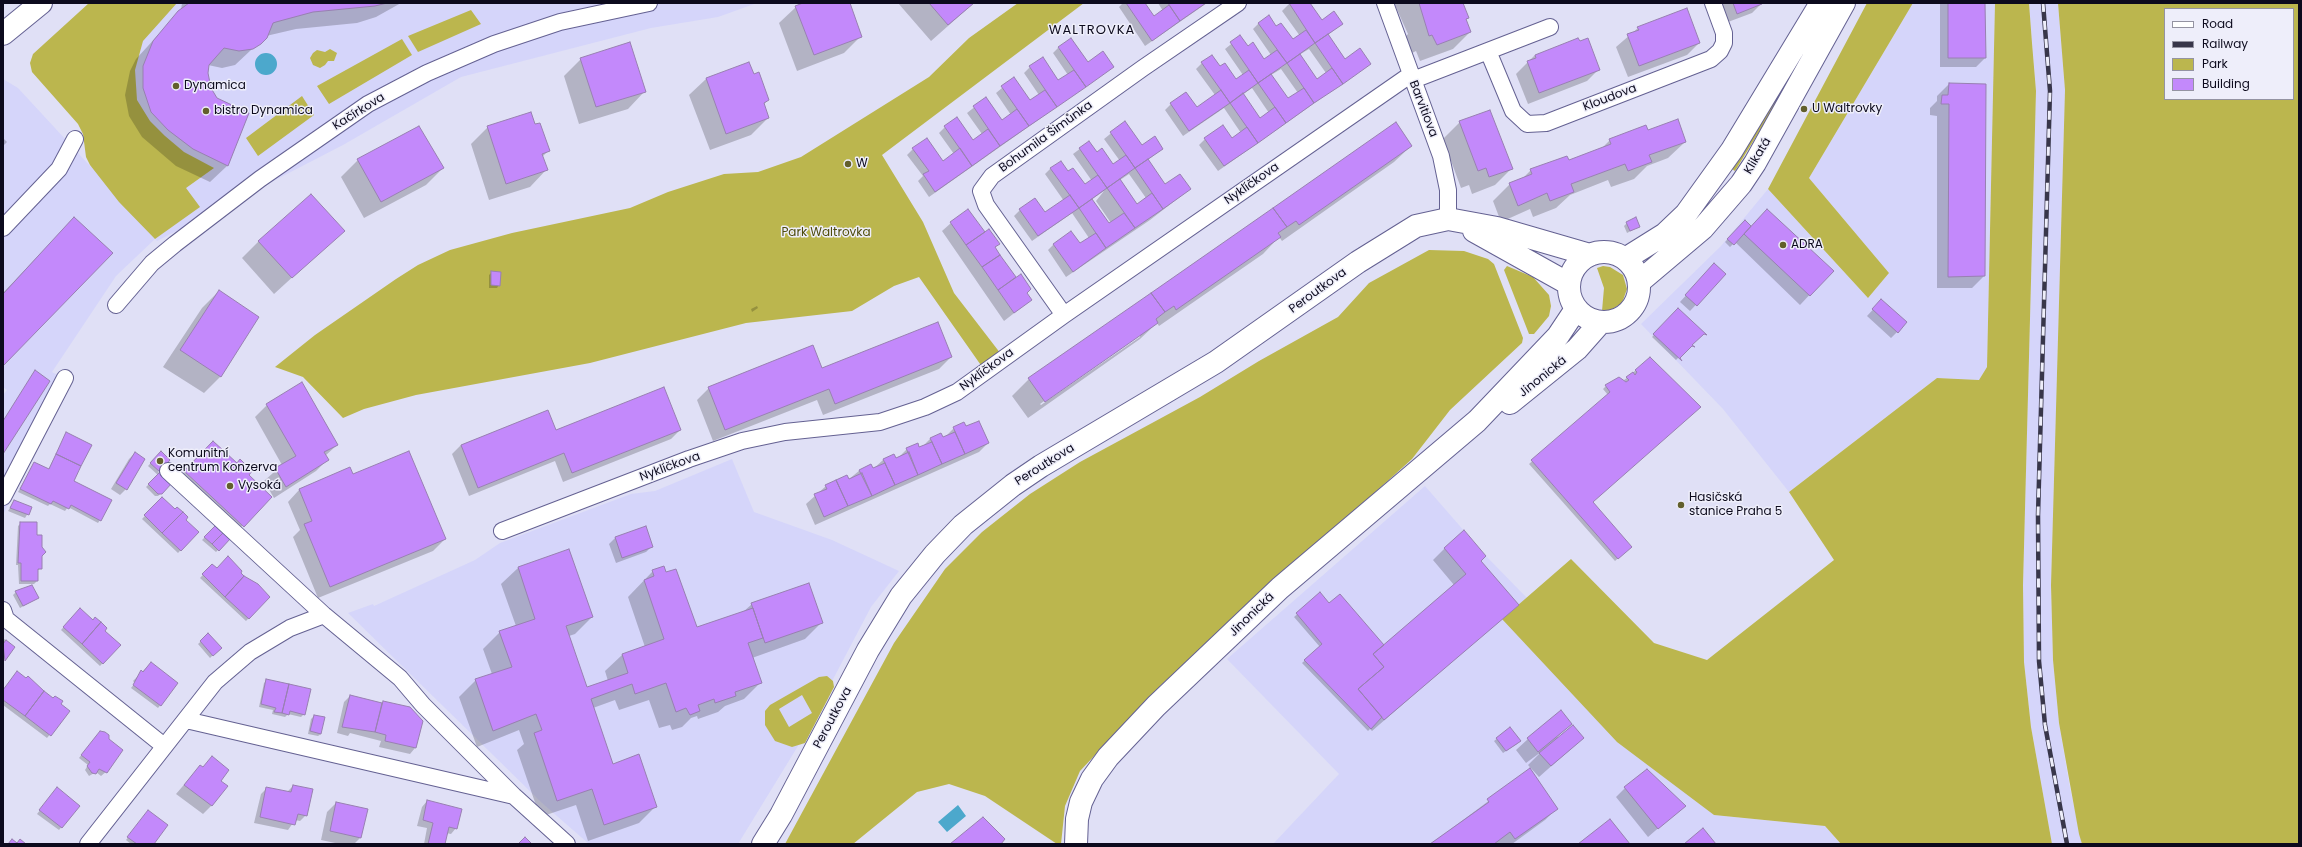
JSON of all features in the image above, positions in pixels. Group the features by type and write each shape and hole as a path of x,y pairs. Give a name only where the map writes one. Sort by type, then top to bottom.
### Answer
{"street":[{"path":"3,34 41,3"},
{"name":"Kačírkova","path":"116,305 152,263 175,244 260,179 368,104 427,73 494,44 560,22 649,3"},
{"name":"Bohumila Šimůnka","path":"1064,315 986,206 982,191 992,176 1143,68 1238,3"},
{"name":"Barvitiova","path":"1385,3 1411,78 1441,156 1448,190 1451,219"},
{"name":"Kloudova","path":"1488,51 1512,111 1527,124 1546,123 1711,59 1720,51 1724,43 1724,33 1713,3"},
{"path":"1625,259 1665,234 1686,214 1732,150 1821,3"},
{"name":"Klikatá","path":"1639,282 1703,228 1741,184 1755,163 1844,3"},
{"path":"1411,78 1550,27"},
{"name":"Nyklíčkova","path":"502,531 689,459 742,441 785,432 880,422 926,407 957,392 1064,315 1411,78"},
{"path":"3,228 59,169 75,139"},
{"path":"1451,219 1569,284"},
{"name":"Peroutkova","path":"764,844 887,618 916,576 963,525 991,501 1041,466 1216,362 1403,232 1427,222 1451,219 1496,228 1590,255"},
{"path":"1609,253 1625,259 1636,272 1639,282 1638,296 1634,306 1628,313 1615,320 1600,323 1583,316 1576,309 1570,298 1569,284 1577,265 1590,255 1609,253"},
{"name":"Jinonická","path":"1076,844 1079,810 1092,779 1108,757 1151,712 1280,588 1477,421 1558,336 1576,309"},
{"name":"Jinonická","path":"1477,421 1517,398 1577,349 1600,323"},
{"path":"3,497 65,378"},
{"path":"168,470 324,615 400,678 423,705 514,796 567,844"},
{"path":"3,610 6,620 164,746"},
{"path":"88,844 216,682 250,652 290,628 324,615"},
{"path":"186,720 514,796"}],"shaded area":[{"path":"166,3 757,3 718,17 651,28 461,77 343,145 157,241 155,239 116,276 52,372 70,382 3,515 3,395 7,390 3,387 3,79 18,88 91,167 110,78"},
{"path":"1913,3 1995,3 1987,367 1979,380 1937,378 1789,492 1723,409 1641,324 1721,246 1768,189 1868,298 1889,273 1809,178"},
{"path":"2029,3 2058,3 2065,90 2051,585 2053,660 2059,723 2069,783 2082,844 2052,844 2031,727 2024,662 2023,585 2036,91"},
{"path":"266,53 274,56 277,64 274,72 266,75 258,72 255,64 258,56"},
{"path":"732,459 754,512 832,540 899,571 871,607 798,746 738,844 589,844 542,803 348,613 373,604 374,606 475,560 500,543 631,494 655,491"},
{"path":"1425,486 1486,556 1527,598 1503,619 1714,815 1825,826 1841,844 1273,844 1339,774 1227,659"},
{"path":"958,805 966,816 947,832 938,822"}],"green space":[{"path":"89,3 177,3 143,41 135,70 137,100 150,121 165,136 184,152 214,168 186,188 200,207 155,239 119,202 90,165 86,157 83,134 78,124 32,72 30,63 33,54"},
{"name":"Park Waltrovka","path":"1018,3 1084,3 882,155 923,222 954,293 1004,358 985,371 919,277 894,286 852,311 746,323 590,363 416,395 364,409 343,418 303,377 275,367 315,335 396,279 418,265 450,250 512,233 630,208 668,192 724,174 758,172 801,157 929,77 969,38"},
{"path":"1867,3 1913,3 1809,178 1889,273 1868,298 1768,189"},
{"path":"1995,3 2029,3 2036,91 2023,585 2024,662 2031,727 2052,844 1841,844 1825,826 1714,815 1617,742 1502,619 1571,559 1654,643 1707,660 1834,560 1789,492 1937,378 1979,380 1987,367"},
{"path":"2058,3 2299,3 2299,844 2082,844 2059,723 2053,660 2051,585 2065,90"},
{"path":"471,10 481,24 418,52 408,36"},
{"path":"1824,11 1817,37 1735,171 1729,167"},
{"path":"402,39 412,55 329,104 317,86"},
{"path":"330,49 337,53 334,61 328,61 320,68 313,65 310,58 313,53 317,50 325,52"},
{"path":"302,96 314,115 258,156 246,138"},
{"path":"1429,250 1464,251 1488,259 1494,264 1523,338 1522,343 1450,410 1412,459 1161,685 1080,771 1065,806 1061,844 1057,844 985,796 949,784 917,792 853,844 785,844 894,643 945,569 982,532 1030,494 1080,462 1200,397 1259,361 1338,317 1369,283"},
{"path":"1507,266 1533,277 1549,295 1551,306 1549,316 1534,334 1529,334 1504,270"},
{"path":"1603,266 1610,267 1623,275 1627,289 1622,303 1609,311 1602,311 1604,288 1597,268"},
{"path":"827,676 833,681 834,687 805,743 792,747 775,741 765,725 765,711 770,705 819,677","holes":["802,695 812,713 789,727 779,709"]}],"building":[{"name":"Dynamica","path":"189,3 387,3 375,6 313,12 276,22 273,23 267,38 253,49 239,51 224,48 209,65 208,73 211,88 217,98 249,113 228,166 193,149 168,130 151,112 143,88 143,66 153,41 178,11"},
{"path":"803,3 850,3 862,37 814,55 795,6"},
{"path":"929,3 974,3 948,25"},
{"path":"1126,3 1145,3 1154,16 1169,5 1180,21 1152,41"},
{"path":"1168,3 1206,3 1180,21"},
{"path":"1289,3 1310,3 1322,20 1334,11 1343,24 1315,43"},
{"path":"1419,3 1463,3 1469,18 1466,19 1471,32 1437,45 1432,35 1429,36"},
{"path":"1733,3 1762,3 1762,4 1737,14"},
{"path":"1948,3 1985,3 1986,58 1948,58"},
{"path":"1687,8 1700,43 1639,66 1627,34 1639,30 1637,27"},
{"path":"1269,15 1276,26 1281,23 1293,39 1306,30 1315,43 1287,63 1258,23"},
{"path":"1328,34 1345,59 1360,48 1371,64 1343,84 1315,43"},
{"path":"1240,35 1248,46 1253,42 1264,59 1277,50 1287,63 1258,83 1230,42"},
{"path":"1071,38 1088,62 1103,51 1114,67 1086,87 1058,47"},
{"path":"1578,38 1580,41 1588,38 1600,70 1539,93 1527,61 1536,58 1535,55"},
{"path":"630,42 646,92 596,107 580,58"},
{"path":"1300,54 1317,79 1332,68 1343,84 1314,103 1287,63"},
{"path":"1212,55 1220,66 1225,63 1236,79 1249,70 1258,83 1230,103 1201,62"},
{"path":"1043,57 1058,80 1074,70 1086,87 1057,107 1029,66"},
{"path":"749,62 754,74 759,72 769,100 764,103 769,118 726,134 706,78"},
{"path":"1271,74 1288,98 1304,88 1314,103 1286,123 1258,83"},
{"path":"1014,77 1030,100 1045,90 1057,107 1029,126 1001,86"},
{"path":"1949,83 1986,84 1985,276 1948,277 1949,104 1941,104 1942,95 1948,95"},
{"path":"1221,90 1230,103 1189,131 1170,103 1186,92 1197,107"},
{"path":"1243,93 1260,118 1275,107 1286,123 1258,143 1230,103"},
{"path":"986,97 1002,120 1017,109 1029,126 1000,146 973,106"},
{"path":"1490,110 1513,169 1489,177 1486,168 1478,171 1459,121"},
{"path":"531,112 535,124 540,123 550,151 542,154 548,170 506,184 487,126"},
{"path":"957,117 973,140 988,129 1000,146 972,166 944,126"},
{"path":"1678,119 1686,142 1649,155 1652,162 1628,171 1625,164 1571,184 1574,192 1550,201 1547,193 1518,206 1509,183 1532,174 1530,169 1567,156 1569,160 1611,144 1609,139 1646,125 1648,130"},
{"path":"1125,121 1142,145 1155,136 1163,149 1135,168 1110,132"},
{"path":"1396,122 1412,146 1299,225 1296,221 1287,227 1273,208"},
{"path":"1223,125 1232,138 1247,127 1258,143 1224,166 1204,138"},
{"path":"419,126 444,168 381,202 357,159"},
{"path":"927,138 943,161 960,148 972,166 935,192 923,174 929,171 912,148"},
{"path":"1089,141 1097,152 1102,148 1113,164 1126,155 1135,168 1107,188 1079,148"},
{"path":"1148,159 1165,184 1180,174 1191,189 1163,209 1135,168"},
{"path":"1061,161 1068,171 1073,168 1085,184 1098,175 1107,188 1079,208 1050,168"},
{"path":"1120,179 1137,204 1152,193 1163,209 1135,228 1107,188"},
{"path":"311,194 345,231 292,278 258,241"},
{"path":"1070,195 1079,208 1038,236 1019,209 1035,198 1045,212"},
{"path":"1092,199 1109,223 1124,213 1135,228 1106,248 1079,208"},
{"path":"1273,208 1287,227 1278,233 1281,237 1176,310 1174,306 1165,312 1151,293"},
{"path":"968,209 985,232 966,245 950,222"},
{"path":"1767,209 1834,271 1810,296 1744,234"},
{"path":"74,217 113,253 3,366 3,294"},
{"path":"1636,217 1640,227 1630,231 1626,222"},
{"path":"1745,220 1751,226 1734,245 1727,239"},
{"path":"989,229 1000,244 995,247 1000,255 982,267 966,245"},
{"path":"1071,231 1080,243 1096,233 1106,248 1073,272 1053,244"},
{"path":"1000,255 1016,277 998,290 982,267"},
{"path":"1714,263 1726,274 1697,306 1685,295"},
{"path":"491,271 501,272 500,286 491,285"},
{"path":"1021,274 1031,289 1027,293 1032,300 1014,313 998,290"},
{"path":"219,290 259,317 221,377 180,350"},
{"path":"1151,293 1165,312 1156,319 1158,323 1045,402 1028,378"},
{"path":"1881,299 1907,322 1898,333 1872,309"},
{"path":"1678,308 1707,335 1704,334 1692,345 1695,347 1692,346 1680,358 1682,361 1653,334"},
{"path":"938,322 952,357 835,404 829,389 725,430 708,387 813,345 822,368"},
{"path":"1650,357 1701,407 1593,502 1632,547 1618,559 1531,460 1610,392 1605,385 1619,377 1626,382 1629,380 1626,377 1633,372 1635,375 1637,372 1635,370"},
{"path":"35,370 50,381 3,454 3,421"},
{"path":"302,382 338,445 324,452 329,460 286,487 275,468 296,456 266,404"},
{"path":"664,387 681,430 572,473 564,453 478,488 461,445 548,410 556,430"},
{"path":"979,421 989,443 965,454 953,427 964,422 966,426"},
{"path":"66,432 92,445 81,466 56,454"},
{"path":"955,432 965,454 942,464 930,438 941,433 943,437"},
{"name":"Vysoká","path":"213,441 237,463 240,459 252,471 249,475 272,497 244,527 184,471"},
{"path":"932,442 942,464 918,475 906,448 918,443 919,447"},
{"name":"Komunitní centrum Konzerva","path":"161,451 170,460 160,472 150,463"},
{"path":"409,451 446,539 330,587 304,524 312,521 299,489 350,467 353,474"},
{"path":"135,452 145,459 127,490 116,483"},
{"path":"909,452 918,475 895,485 883,459 894,454 896,458"},
{"path":"56,454 81,466 74,481 112,500 101,521 71,505 69,509 53,501 51,504 20,489 34,462 49,469"},
{"path":"885,463 895,485 872,496 859,470 871,464 873,468"},
{"path":"160,472 172,483 162,494 158,494 148,484"},
{"path":"862,473 872,496 848,506 836,480 847,475 849,479"},
{"path":"836,480 848,506 824,517 814,494 827,489 825,485"},
{"path":"162,497 175,509 177,507 183,512 162,533 144,515"},
{"path":"14,500 32,507 29,515 10,508"},
{"path":"183,512 188,517 186,520 199,532 181,551 162,533"},
{"path":"20,522 37,522 37,535 42,535 42,547 46,552 42,556 42,569 38,569 38,581 21,581 21,563 18,563"},
{"path":"216,525 224,532 212,544 204,537"},
{"path":"646,526 653,547 622,558 615,537"},
{"path":"1464,530 1486,556 1481,561 1519,605 1384,720 1358,689 1384,667 1373,654 1466,574 1444,548"},
{"path":"224,532 231,538 219,551 212,544"},
{"path":"569,549 593,617 566,626 587,687 628,673 622,654 664,639 644,580 654,576 652,570 664,566 666,572 676,569 697,627 753,608 763,638 748,643 762,683 735,692 736,696 715,703 714,699 698,705 700,711 690,715 686,708 676,712 666,683 635,694 632,684 591,699 613,764 639,754 657,807 604,825 592,789 557,801 534,733 542,730 536,714 493,731 475,679 512,667 499,631 535,619 518,567"},
{"path":"228,556 242,571 241,573 244,576 225,597 202,574 212,564 217,568"},
{"path":"244,576 258,584 270,597 249,619 225,597"},
{"path":"809,583 823,623 765,643 751,603"},
{"path":"32,585 39,598 23,606 15,591"},
{"path":"1320,592 1329,603 1340,594 1384,645 1373,654 1384,667 1358,689 1382,717 1371,729 1304,660 1322,644 1296,613"},
{"path":"80,608 93,620 95,617 101,622 82,644 63,627"},
{"path":"101,622 107,628 105,631 121,645 103,664 82,644"},
{"path":"208,633 222,648 213,656 200,641"},
{"path":"6,640 15,647 5,661 3,644"},
{"path":"151,662 178,683 161,706 133,685 141,670 143,672"},
{"path":"17,671 26,678 28,676 44,691 25,716 3,700 3,690"},
{"path":"266,679 289,684 282,713 274,712 276,708 261,704"},
{"path":"289,684 311,689 305,715 290,711 289,715 282,713"},
{"path":"44,691 53,698 55,696 63,701 61,704 70,711 51,736 25,716"},
{"path":"350,695 382,703 375,732 342,727"},
{"path":"383,701 410,707 423,721 416,748 385,741 386,735 375,732"},
{"path":"1561,710 1572,724 1538,752 1527,738"},
{"path":"314,715 325,717 321,734 310,731"},
{"path":"1573,725 1584,738 1551,766 1539,753"},
{"path":"1510,727 1521,741 1506,751 1496,738"},
{"path":"100,731 109,735 109,739 123,750 107,773 99,769 96,774 92,773 87,766 90,762 81,755"},
{"path":"212,756 229,770 221,781 228,786 212,806 184,785 200,765 203,767"},
{"path":"1530,768 1558,809 1515,839 1510,832 1494,844 1430,844 1489,802 1487,799"},
{"path":"1647,769 1686,806 1658,829 1624,787"},
{"path":"293,785 313,789 307,816 298,814 295,825 260,817 266,787 291,792"},
{"path":"57,787 80,806 62,828 39,810"},
{"path":"427,800 462,809 457,829 449,827 445,844 428,844 433,823 423,820"},
{"path":"336,802 368,809 361,838 330,831"},
{"path":"148,810 168,825 154,844 137,844 127,837"},
{"path":"983,817 1005,839 1001,844 950,844"},
{"path":"1610,819 1630,844 1578,844"},
{"path":"1703,828 1716,844 1684,844"},
{"path":"525,837 532,844 518,844"},
{"path":"12,839 17,843 20,839 26,844 8,844"}],"railway":[{"path":"2043,3 2050,91 2038,515 2039,661 2045,725 2067,844"}],"place":[{"name":"Dynamica","path":"176,86"},
{"name":"U Waltrovky","path":"1804,109"},
{"name":"bistro Dynamica","path":"206,111"},
{"name":"W","path":"848,164"},
{"name":"ADRA","path":"1783,245"},
{"name":"Komunitní centrum Konzerva","path":"160,461"},
{"name":"Vysoká","path":"230,486"},
{"name":"Hasičská stanice Praha 5","path":"1681,505"}],"district":[{"name":"WALTROVKA","path":"1092,31"}]}
